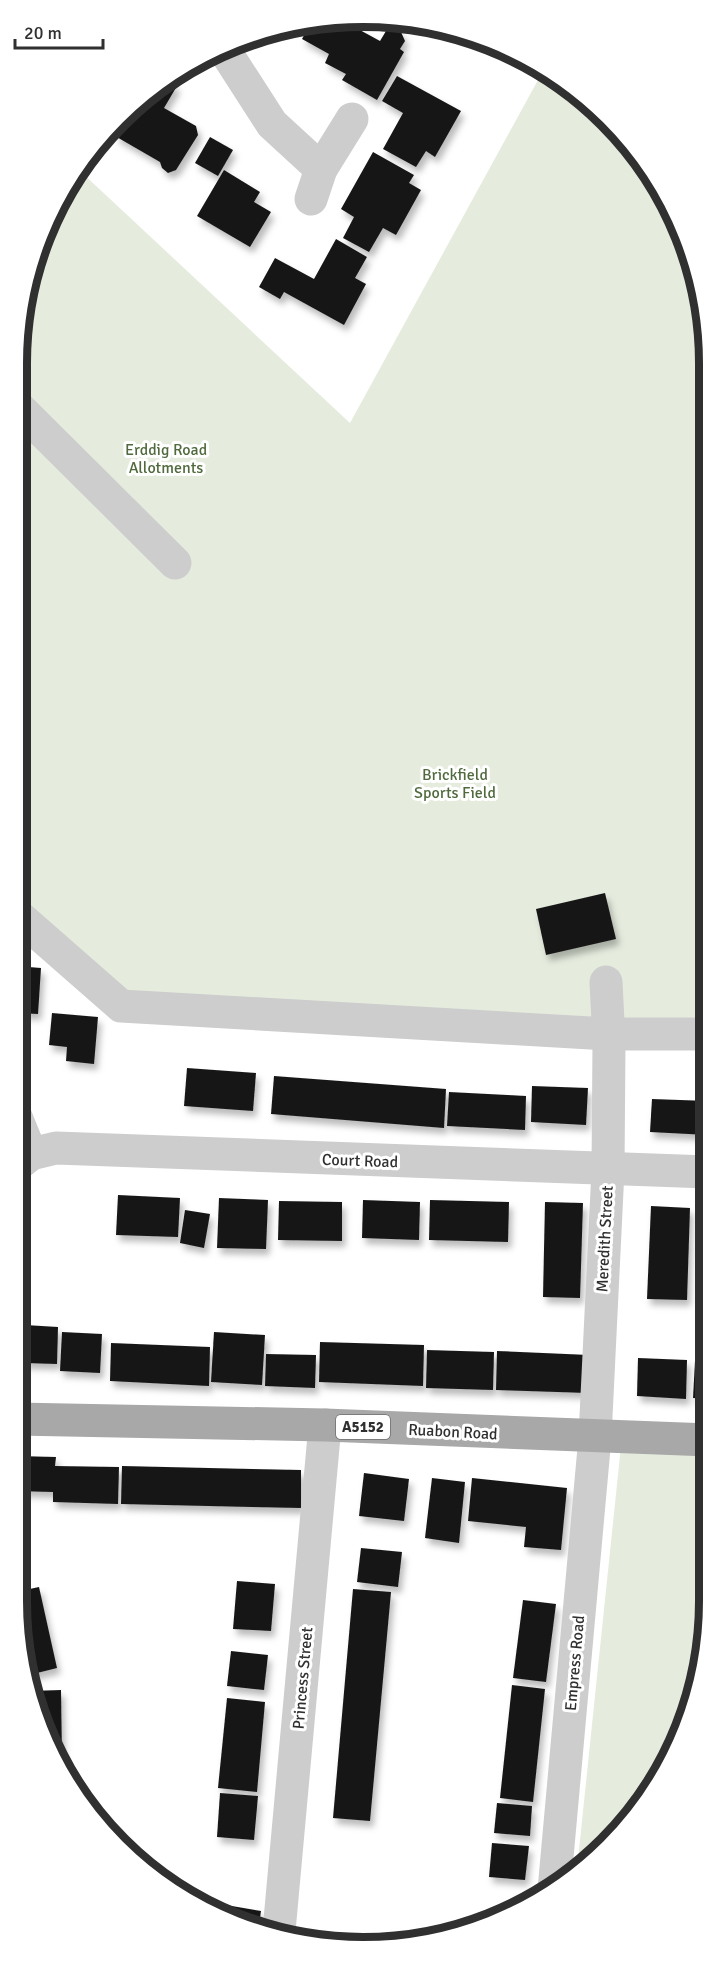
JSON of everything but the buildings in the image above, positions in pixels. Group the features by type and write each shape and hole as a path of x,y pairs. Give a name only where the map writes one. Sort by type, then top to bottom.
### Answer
{"main road":[{"name":"Ruabon Road","path":"27,1419 325,1425 699,1440"}],"street":[{"path":"228,56 272,124 316,184 352,119"},
{"path":"27,416 175,563"},
{"path":"27,924 121,1006 609,1038 699,1034"},
{"name":"Meredith Street","path":"595,1437 608,1170 609,1038 606,982"},
{"name":"Court Road","path":"27,1159 56,1148 699,1172"},
{"name":"Princess Street","path":"279,1927 325,1425"},
{"name":"Empress Road","path":"555,1877 595,1437"}],"green space":[{"name":"Brickfield Sports Field","path":"539,77 585,110 630,158 664,214 681,255 693,297 699,363 699,1045 177,1021 27,941 28,341 33,297 45,255 62,214 85,175 350,423"},
{"path":"621,1446 699,1450 698,1623 688,1688 664,1750 642,1788 616,1823 578,1860"}],"park label":[{"name":"Erddig Road Allotments","path":"166,458"}]}
